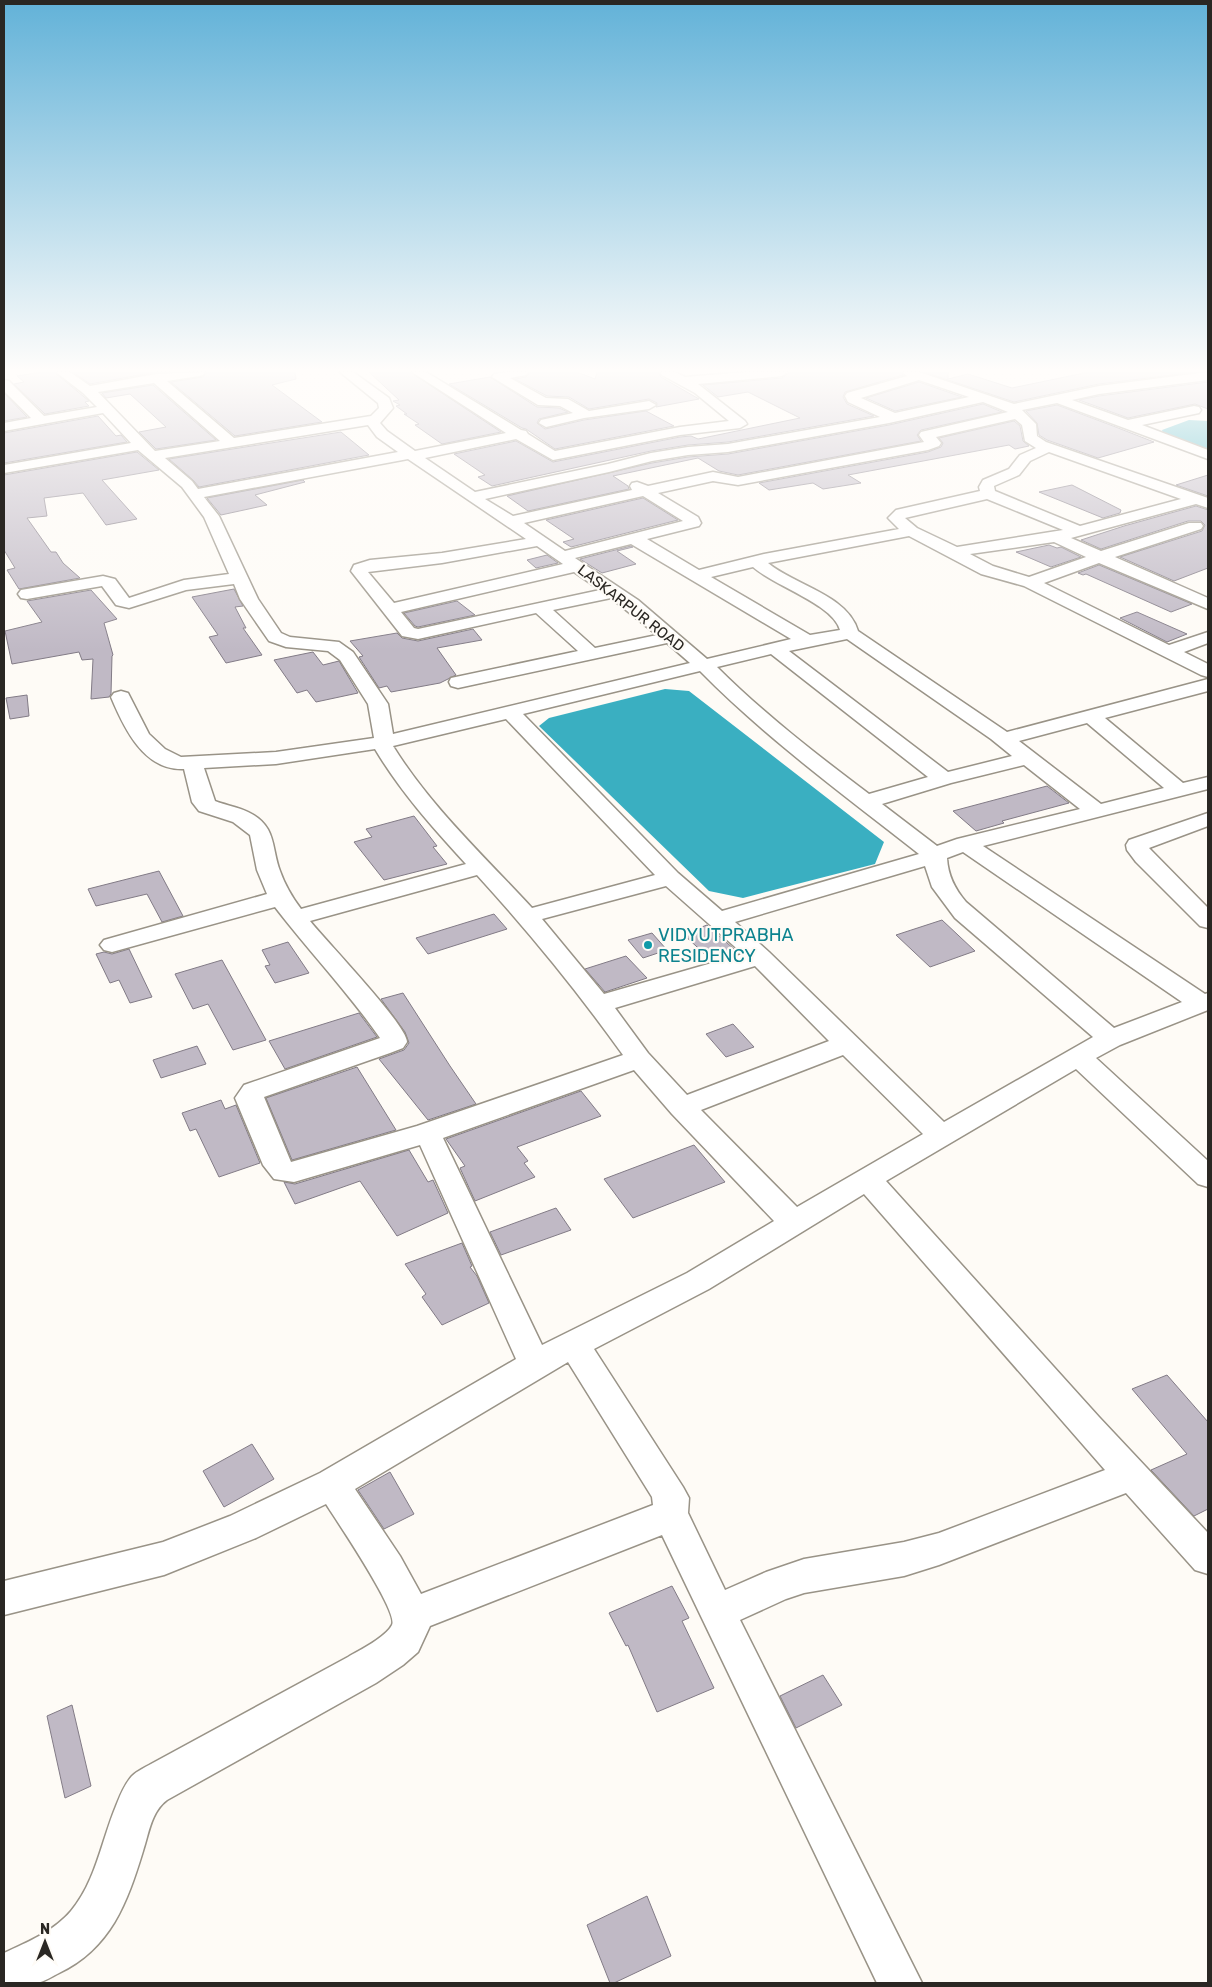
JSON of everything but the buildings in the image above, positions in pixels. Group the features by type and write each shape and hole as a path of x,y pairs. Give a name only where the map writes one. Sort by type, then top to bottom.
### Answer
{"street":[{"path":"4,469 38,465"},
{"path":"164,465 187,484 211,516 249,599 275,637 286,642 333,646 347,656 378,704 383,742 399,772 481,867 528,916 599,1004 639,1059 682,1107 794,1223"},
{"path":"194,494 358,465"},
{"name":"LASKARPUR ROAD","path":"426,465 578,566 643,613 704,665 747,707 785,740 936,856"},
{"path":"472,497 622,465"},
{"path":"511,521 709,476 720,476 730,481 738,481 824,465"},
{"path":"988,494 986,488 988,483 1014,472 1020,465"},
{"path":"1096,465 1202,501"},
{"path":"563,556 691,524 694,521 609,468"},
{"path":"1079,530 988,494 898,515 896,518 897,521 911,530 988,570 1030,582 1208,670"},
{"path":"955,552 1005,543 1056,537 1202,501"},
{"path":"1030,582 1195,526"},
{"path":"696,576 911,530"},
{"path":"1056,537 1208,604"},
{"path":"632,538 807,641"},
{"path":"541,541 442,558 370,565 360,569 360,571 406,630 418,634 614,592"},
{"path":"489,551 523,579"},
{"path":"442,558 474,590"},
{"path":"760,561 758,563 759,566 842,616 850,627 850,633"},
{"path":"389,610 578,566"},
{"path":"27,594 103,580 109,583 122,601 129,603 178,586 240,578"},
{"path":"540,608 591,654"},
{"path":"121,697 136,729 150,749 170,761 193,764 276,758 383,742 774,648 850,633 1004,739 1097,811"},
{"path":"458,682 671,637"},
{"path":"1169,651 1208,637"},
{"path":"774,648 944,779"},
{"path":"1004,739 1208,685"},
{"path":"510,711 670,878 760,956 941,1135"},
{"path":"1091,716 1197,790"},
{"path":"866,802 944,779 1028,758"},
{"path":"193,764 203,802 207,806 241,817 253,825 261,834 268,870 287,908 371,1006 394,1038 394,1042 388,1045 266,1086 250,1094 249,1098 277,1165 284,1172 294,1172 427,1133 639,1059"},
{"path":"718,920 936,856 965,844 1097,811 1197,790"},
{"path":"1208,819 1137,846 1144,857 1199,901 1208,921"},
{"path":"965,844 1205,1002"},
{"path":"936,856 941,886 963,913 1111,1039"},
{"path":"112,945 481,867"},
{"path":"528,916 670,878"},
{"path":"599,1004 760,956"},
{"path":"4,1598 164,1558 243,1527 332,1484 535,1364 698,1281 941,1135 1078,1056 1111,1039 1205,1002"},
{"path":"682,1107 847,1044"},
{"path":"1078,1056 1208,1177"},
{"path":"427,1133 535,1364"},
{"path":"867,1179 1132,1476 1208,1558"},
{"path":"572,1344 671,1498 670,1513 900,1983"},
{"path":"717,1612 779,1584 804,1576 904,1559 939,1549 1132,1476"},
{"path":"4,1975 39,1960 75,1938 86,1926 101,1904 131,1823 146,1792 165,1778 362,1670 390,1652 405,1639 412,1624 412,1615 387,1568 332,1484"},
{"path":"412,1615 661,1519 670,1513"}],"water":[{"path":"665,689 689,691 884,842 875,864 743,898 709,891 539,726 549,718"}],"place":[{"name":"VIDYUTPRABHA RESIDENCY","path":"648,945"}]}
